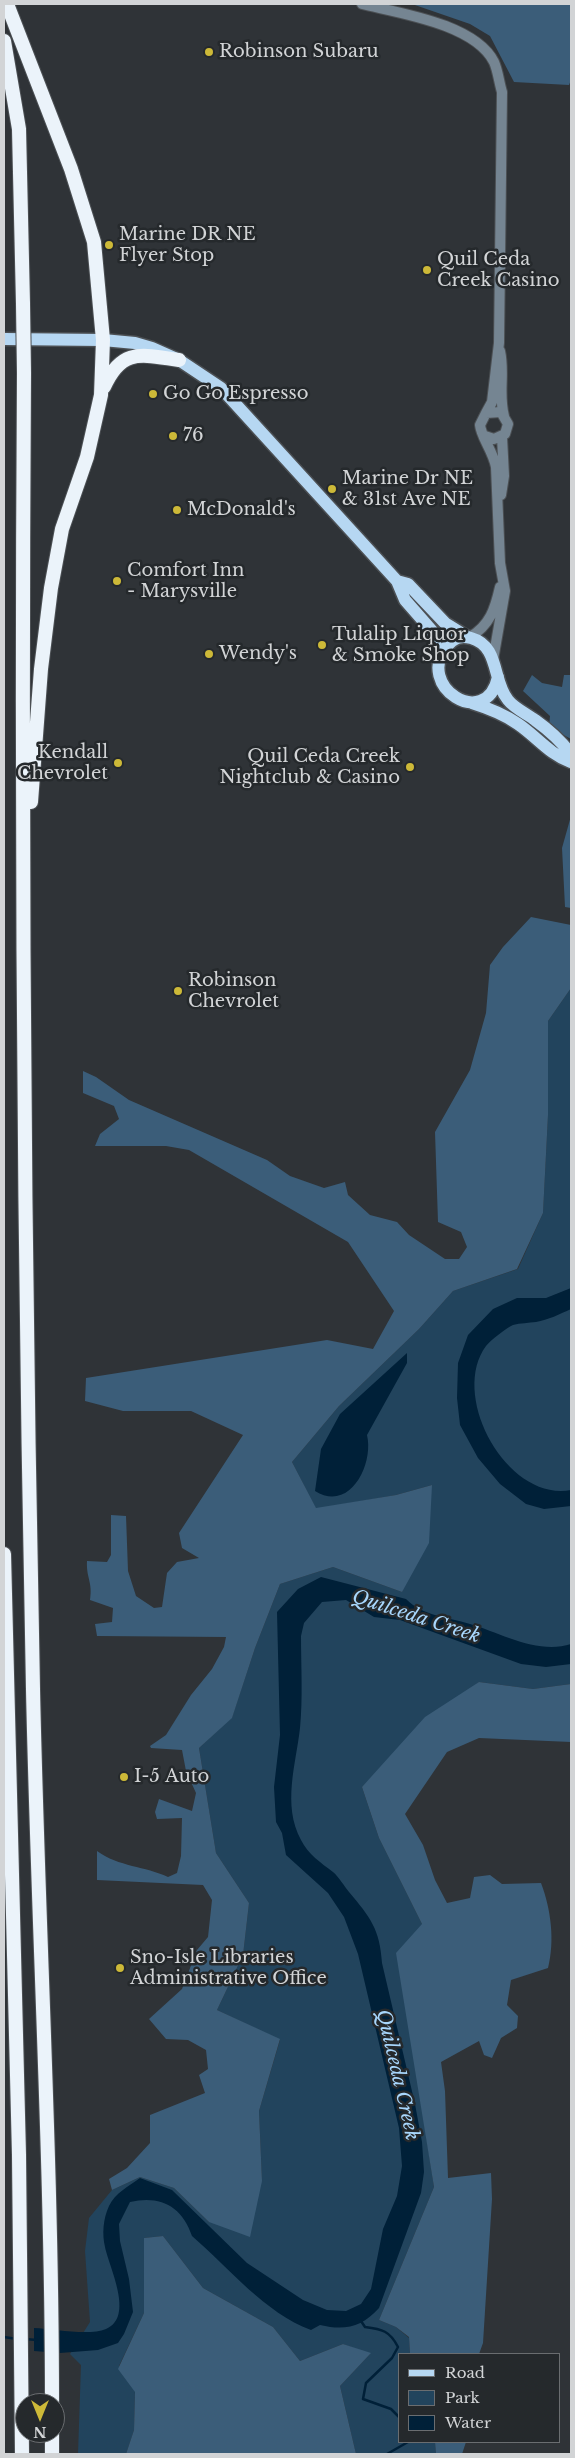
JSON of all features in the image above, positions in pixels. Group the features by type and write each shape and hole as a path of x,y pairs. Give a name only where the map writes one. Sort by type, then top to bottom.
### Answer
{"highway":[{"path":"7,4 72,169 94,242 103,340 101,395 88,457 62,529 51,588 41,669 22,925"},
{"path":"4,41 19,129 23,304 22,925 33,1691 52,2300 52,2393"},
{"path":"101,395 112,371 121,361 138,355 179,360"},
{"path":"4,1554 21,2320 22,2454"}],"main road":[{"path":"4,339 103,340 152,348 179,360 221,388 397,581 405,600 433,632 440,676 445,688 456,697 493,710 515,722 551,753 571,762"},
{"path":"397,581 408,584 445,622 468,637"},
{"path":"438,662 451,642 458,637 477,639 493,660 508,701 546,729 571,754"},
{"path":"470,702 482,700 489,696 496,686 498,677"}],"street":[{"path":"362,4 436,22 473,39 494,61 502,92 499,343 492,402 480,425 495,460 502,579 505,591 504,607 493,660"},
{"path":"499,343 503,365 501,402 508,424 502,437 504,476 499,504"},
{"path":"486,413 496,411 504,416"},
{"path":"485,436 494,439 502,437"},
{"path":"468,637 483,628 493,615 502,579"}],"green space":[{"path":"571,988 571,1684 533,1689 479,1682 362,1787 379,1838 422,1924 421,2101 434,2187 379,2320 396,2327 409,2338 410,2353 398,2353 398,2443 435,2443 436,2454 356,2454 340,2386 370,2354 343,2344 300,2361 273,2327 203,2288 163,2236 144,2238 144,2313 119,2366 135,2391 134,2430 126,2454 78,2454 81,2365 70,2354 90,2322 85,2251 89,2218 112,2190 140,2177 174,2188 209,2222 262,2181 259,2111 280,2040 217,2010 243,1955 249,1903 216,1853 199,1748 232,1717 255,1648 280,1584 333,1567 402,1592 432,1485 396,1495 316,1509 292,1462 339,1406 419,1329 453,1291 518,1269 543,1213 548,1115 548,1021"}],"shaded area":[{"path":"412,4 571,4 571,80 569,85 514,82 490,36 470,24"},
{"path":"532,675 542,683 562,687 564,675 571,675 571,739 549,727 550,716 523,691"},
{"path":"571,816 571,908 565,907 562,848"},
{"path":"531,917 571,925 571,988 548,1021 548,1115 543,1213 517,1269 453,1291 419,1329 339,1406 292,1462 316,1508 396,1495 432,1485 429,1543 402,1592 333,1567 280,1584 255,1648 232,1718 199,1748 216,1853 249,1903 243,1955 217,2010 280,2039 259,2111 262,2181 250,2237 209,2222 174,2188 140,2177 112,2190 109,2179 127,2168 150,2143 150,2115 205,2093 199,2075 208,2069 206,2050 188,2040 166,2039 149,2019 182,1989 197,1950 208,1937 212,1900 203,1885 97,1880 97,1851 114,1860 168,1877 177,1873 181,1856 182,1818 157,1819 155,1812 159,1799 192,1811 196,1793 186,1771 182,1750 151,1748 150,1746 166,1735 191,1695 212,1669 224,1647 226,1637 97,1636 95,1624 112,1622 113,1608 90,1600 91,1589 87,1567 87,1561 107,1562 111,1555 111,1515 126,1516 128,1571 136,1596 154,1608 162,1607 167,1573 177,1562 199,1558 182,1548 179,1533 243,1435 191,1411 123,1411 85,1401 86,1378 327,1340 373,1349 394,1311 348,1242 189,1150 166,1146 95,1146 100,1134 119,1119 114,1106 83,1093 83,1071 96,1077 129,1100 267,1160 290,1176 324,1188 345,1182 348,1195 370,1215 397,1222 409,1235 445,1259 459,1259 467,1247 461,1232 438,1222 435,1132 470,1070 486,1013 490,965 503,947"},
{"path":"479,1682 533,1689 571,1684 571,1742 479,1738 447,1752 405,1814 423,1845 435,1880 447,1903 470,1898 474,1877 490,1875 502,1884 541,1883 551,1925 551,1947 548,1968 511,1980 507,2005 518,2016 517,2028 501,2038 492,2058 484,2055 479,2041 441,2062 445,2091 448,2178 491,2173 492,2199 483,2343 479,2353 410,2353 409,2337 396,2327 379,2320 434,2187 396,1953 422,1924 379,1838 362,1787 425,1717"},
{"path":"163,2236 203,2288 273,2327 300,2361 343,2344 371,2353 340,2386 356,2454 126,2454 134,2430 135,2392 118,2369 144,2313 144,2238"},
{"path":"435,2443 466,2443 462,2454 436,2454"}],"water":[{"path":"571,1288 571,1309 545,1320 516,1324 510,1327 486,1346 476,1367 475,1391 480,1417 491,1441 506,1463 526,1480 547,1489 571,1490 571,1506 544,1509 526,1504 500,1484 478,1458 460,1425 457,1398 458,1363 468,1335 493,1309 517,1298 546,1298"},
{"path":"407,1353 407,1363 367,1435 367,1459 357,1482 349,1491 339,1496 328,1496 315,1491 321,1449 340,1414"},
{"name":"Quilceda Creek","path":"321,1577 406,1599 428,1613 470,1624 520,1642 546,1647 571,1644 571,1664 546,1667 521,1664 400,1620 374,1617 346,1600 322,1602 304,1623 301,1636 301,1717 291,1799 295,1827 307,1850 337,1876 373,1924 379,1941 382,1963 422,2142 424,2172 421,2193 379,2308 366,2320 352,2326 337,2328 320,2325 311,2330 278,2313 248,2289 192,2236 188,2226 176,2210 160,2202 141,2200 130,2202 119,2224 120,2241 129,2279 133,2312 118,2343 98,2350 60,2353 34,2351 34,2328 90,2332 106,2329 114,2323 119,2314 118,2291 104,2242 104,2221 109,2206 115,2197 140,2178 172,2190 247,2263 303,2300 327,2310 346,2311 361,2304 371,2289 383,2229 397,2196 402,2166 399,2128 358,1954 344,1917 328,1893 286,1855 282,1833 276,1822 274,1787 280,1735 277,1612 298,1589"}],"waterway":[{"path":"361,2321 365,2327 381,2330 389,2334 398,2347 392,2358 366,2383 363,2399 391,2409 398,2416"},
{"name":"Quilceda Creek","path":"4,2337 17,2339"},
{"name":"Quilceda Creek","path":"25,2339 37,2340"},
{"path":"387,2454 406,2443"}],"place":[{"name":"Robinson Subaru","path":"209,52"},
{"name":"Marine DR NE Flyer Stop","path":"109,245"},
{"name":"Quil Ceda Creek Casino","path":"427,270"},
{"name":"Go Go Espresso","path":"153,394"},
{"name":"76","path":"173,436"},
{"name":"Marine Dr NE & 31st Ave NE","path":"332,489"},
{"name":"McDonald's","path":"177,510"},
{"name":"Comfort Inn - Marysville","path":"117,581"},
{"name":"Tulalip Liquor & Smoke Shop","path":"322,645"},
{"name":"Wendy's","path":"209,654"},
{"name":"Kendall Chevrolet","path":"118,763"},
{"name":"Quil Ceda Creek Nightclub & Casino","path":"410,767"},
{"name":"Robinson Chevrolet","path":"178,991"},
{"name":"I-5 Auto","path":"124,1777"},
{"name":"Sno-Isle Libraries Administrative Office","path":"120,1968"}]}
